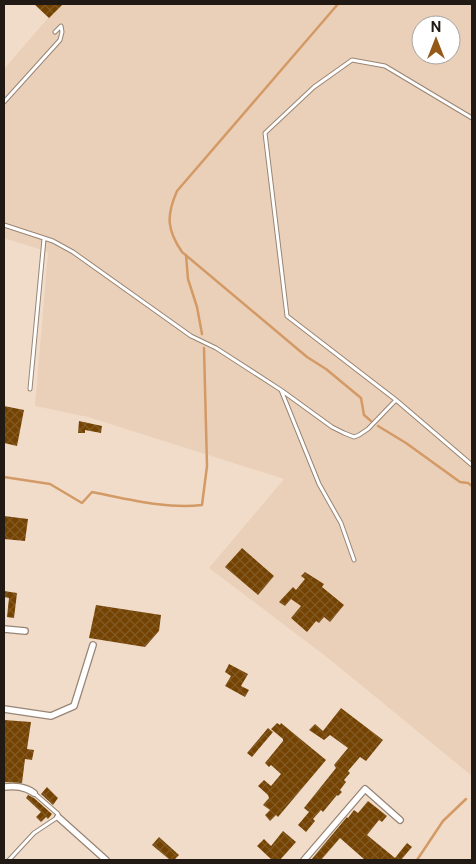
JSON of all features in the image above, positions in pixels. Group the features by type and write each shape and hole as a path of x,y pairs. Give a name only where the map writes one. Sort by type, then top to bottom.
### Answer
{"street":[{"path":"4,629 25,631"},
{"path":"4,709 51,716 74,706 93,645"},
{"path":"4,787 20,786 34,793"},
{"path":"304,860 365,789 400,820"},
{"path":"58,818 106,860"}],"lane":[{"path":"4,102 60,40 61,26 55,32"},
{"path":"472,118 384,66 352,60 314,87 265,133 287,316 396,400 472,465"},
{"path":"4,225 53,241 74,252 191,336 216,348 281,390 332,427 354,437 368,429 396,400"},
{"path":"30,389 44,239"},
{"path":"281,390 319,484 341,523 354,560"},
{"path":"9,860 34,833 58,818 58,814 34,793"}],"shaded area":[{"path":"60,4 472,4 472,776 328,658 209,568 284,479 88,417 35,406 48,252 4,238 4,69"}],"building":[{"path":"34,4 63,4 49,18"},
{"path":"4,406 24,410 17,446 4,443"},
{"path":"79,421 102,426 101,433 85,430 85,433 78,433"},
{"path":"4,516 28,519 25,541 4,539"},
{"path":"242,548 274,576 258,595 225,567"},
{"path":"305,572 324,584 322,587 344,605 330,622 324,617 319,623 316,621 307,632 291,618 301,606 291,599 285,606 279,602 293,587 296,590 305,579 301,576"},
{"path":"4,591 17,593 14,618 7,617 9,598 4,597"},
{"path":"96,605 161,615 159,631 145,647 89,638"},
{"path":"229,664 248,674 241,686 249,690 245,697 225,686 231,676 225,672"},
{"path":"341,708 383,740 366,761 360,757 348,771 350,773 344,780 346,782 340,790 342,792 337,795 323,812 321,810 313,819 315,821 306,832 298,825 309,812 304,808 336,768 334,765 348,748 330,735 324,740 309,730 315,724 323,731"},
{"path":"4,720 31,722 27,749 34,750 32,760 25,759 22,783 4,782"},
{"path":"277,723 280,725 281,723 326,760 278,817 276,815 270,821 265,815 270,810 263,805 269,798 268,795 258,786 264,780 271,786 281,774 271,765 269,767 265,763 283,741 271,729"},
{"path":"268,728 273,732 252,757 247,753"},
{"path":"47,787 58,798 53,805 41,794"},
{"path":"28,795 52,814 48,819 46,817 41,822 36,817 41,812 26,798"},
{"path":"368,801 387,816 382,822 379,820 367,835 395,858 407,843 412,847 401,860 365,860 340,838 321,860 311,860 347,817 354,810 358,813"},
{"path":"283,831 296,842 280,860 272,860 257,846 264,839 271,846"},
{"path":"159,837 179,855 174,860 170,860 152,845"}],"waterway":[{"path":"338,4 177,191 171,208 170,223 173,237 182,252 307,357 326,369 361,398 364,415 371,421"},
{"path":"186,255 188,279 197,307 202,334"},
{"path":"4,477 50,484 82,503 92,492 174,506 202,505 207,466 204,348"},
{"path":"378,426 406,443 460,482 468,483 472,486"},
{"path":"417,860 443,821 466,799"}]}
